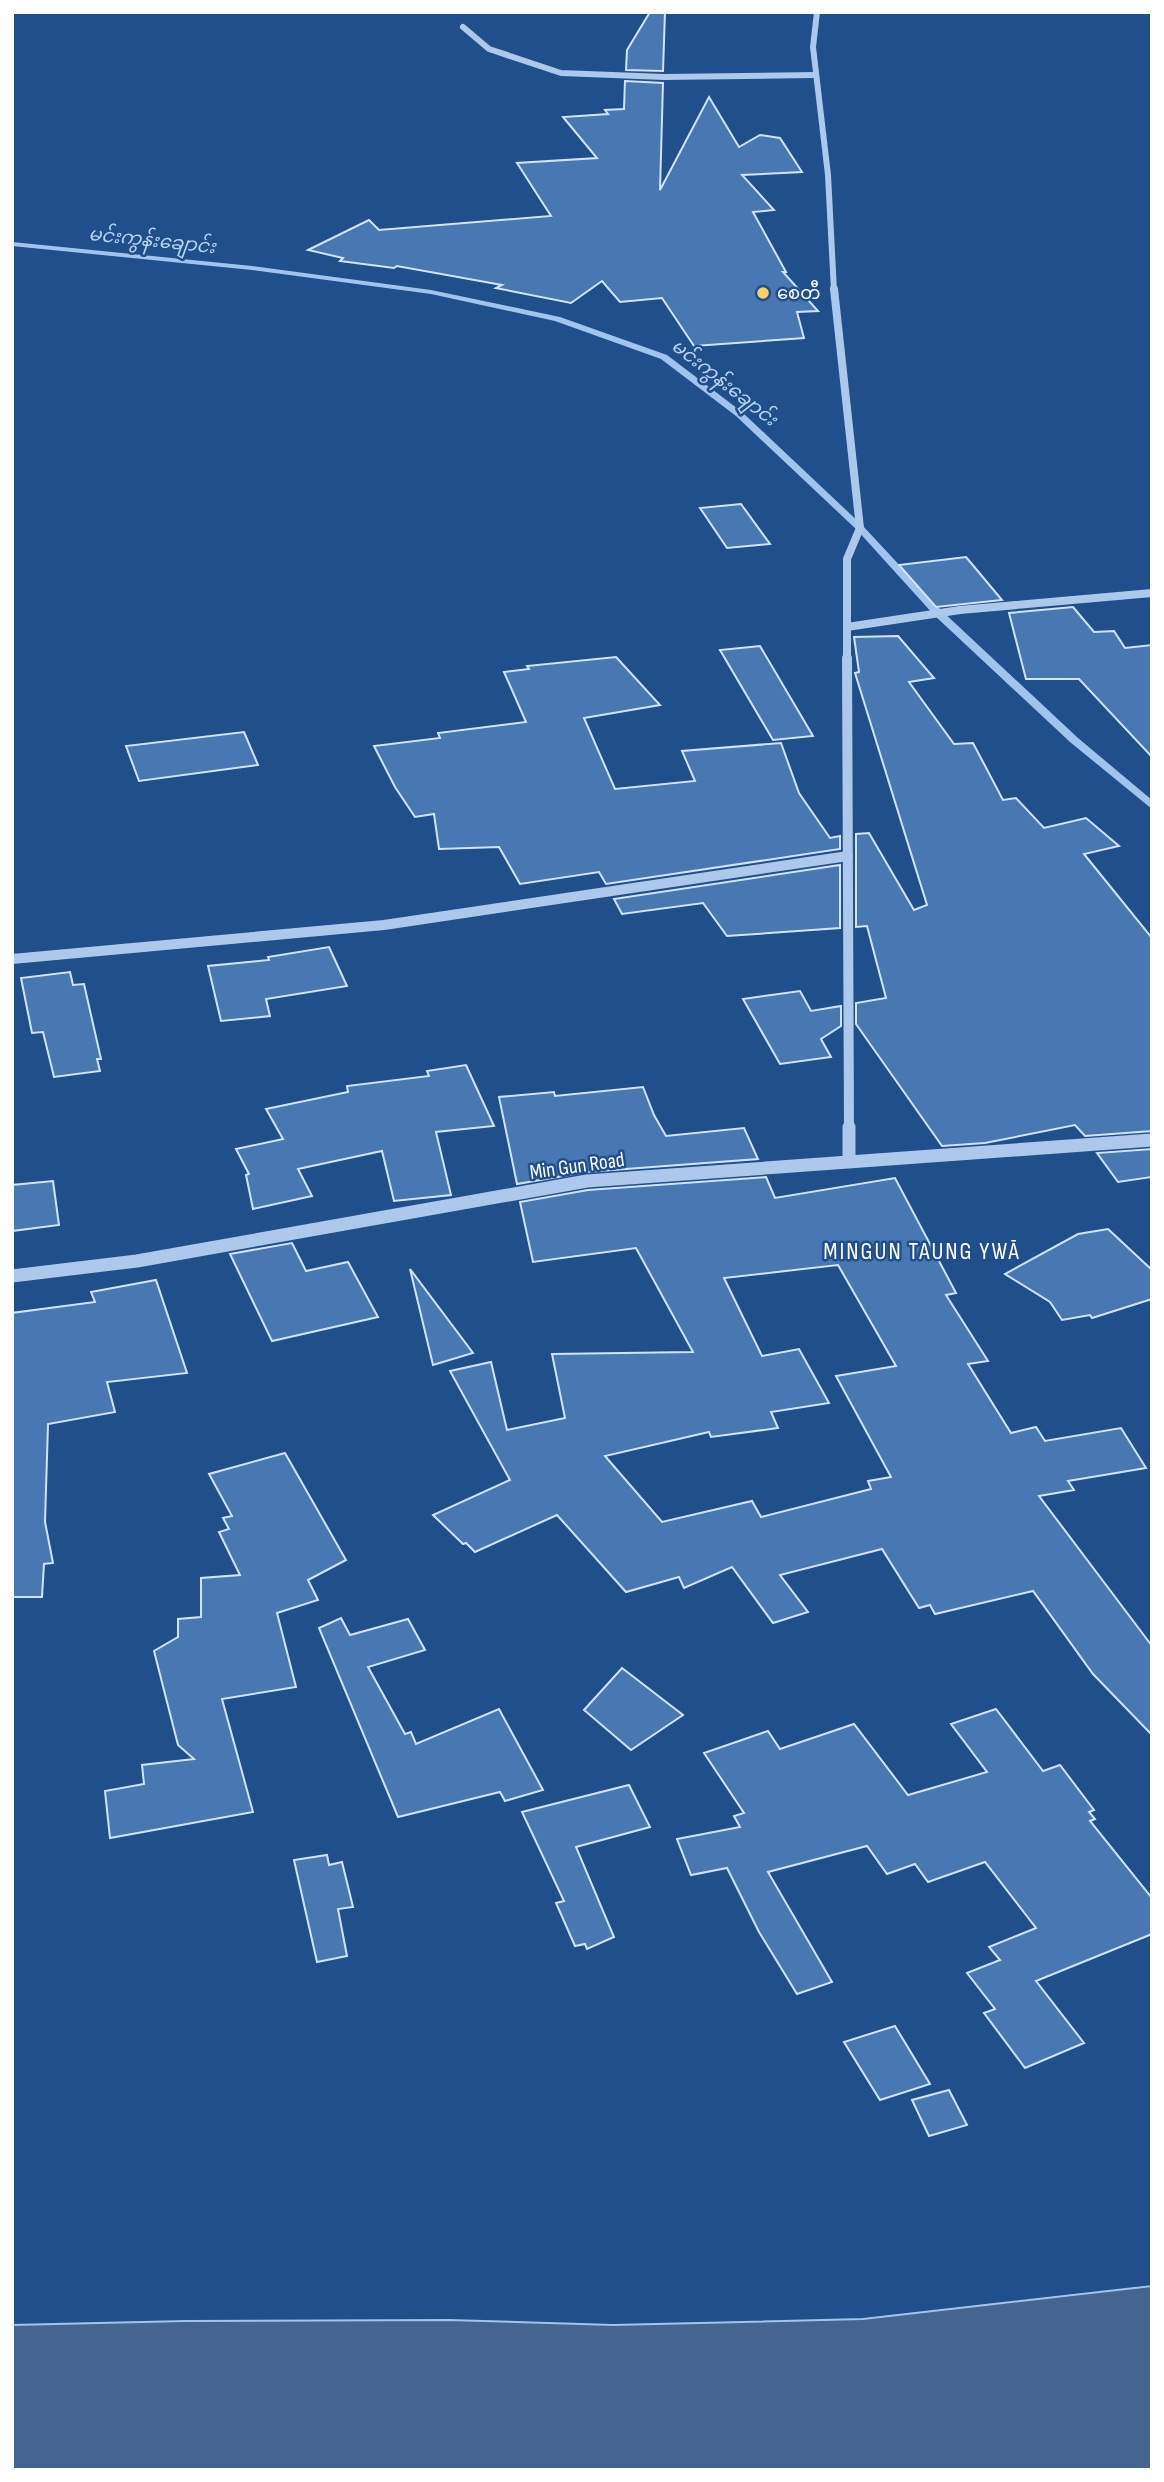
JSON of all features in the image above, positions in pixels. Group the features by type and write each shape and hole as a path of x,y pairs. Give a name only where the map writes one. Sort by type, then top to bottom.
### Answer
{"street":[{"path":"817,12 813,47 828,175 833,281 860,528 846,559 849,1161"},
{"path":"463,27 489,50 561,73 664,77 816,75"},
{"path":"846,627 949,612 1152,593"},
{"path":"12,959 384,925 848,856"},
{"name":"Min Gun Road","path":"12,1276 137,1261 587,1181 1152,1140"}],"water":[{"path":"1152,2286 1152,2470 12,2470 12,2325 449,2320 613,2325 863,2319"}],"building":[{"path":"650,12 665,12 663,71 626,70 627,50"},
{"path":"625,81 663,83 660,190 709,97 739,147 760,135 780,138 802,172 742,175 774,210 753,212 786,272 783,272 818,311 797,312 804,338 694,346 662,298 620,302 602,281 571,303 496,288 502,285 397,266 394,268 340,261 343,258 308,250 369,220 379,230 551,216 517,163 597,158 563,117 608,114 605,110 624,109"},
{"path":"741,504 770,544 727,548 700,508"},
{"path":"966,557 1002,600 936,607 899,565"},
{"path":"1073,607 1094,632 1114,631 1125,648 1152,645 1152,757 1079,679 1026,679 1009,613"},
{"path":"898,636 934,678 909,682 954,744 973,743 1003,800 1016,798 1044,828 1086,818 1119,846 1084,854 1152,938 1152,1131 1085,1136 1075,1125 985,1143 942,1146 856,1024 856,1003 886,998 867,926 856,927 856,834 869,833 914,910 927,905 855,673 859,672 854,637"},
{"path":"760,646 813,736 773,740 720,650"},
{"path":"616,657 660,705 584,718 615,789 695,781 682,751 781,743 799,793 830,838 840,836 840,849 606,884 599,872 520,884 499,847 439,849 434,814 415,817 395,787 374,746 440,738 438,733 526,722 504,672 529,669 527,666"},
{"path":"244,732 258,765 139,781 126,746"},
{"path":"840,865 840,928 727,936 703,903 622,914 614,899"},
{"path":"329,947 347,986 266,999 270,1016 221,1021 208,966 269,960 268,957"},
{"path":"70,972 73,985 84,984 101,1059 97,1059 100,1071 54,1077 43,1032 32,1033 21,978"},
{"path":"800,991 811,1011 841,1006 841,1026 821,1039 831,1057 780,1064 743,999"},
{"path":"466,1065 494,1126 436,1132 451,1195 394,1201 382,1151 298,1169 312,1196 253,1209 246,1175 249,1174 236,1149 283,1139 266,1109 348,1092 347,1086 429,1076 427,1071"},
{"path":"643,1087 666,1136 744,1128 758,1159 586,1172 517,1184 499,1097 554,1092 555,1096"},
{"path":"1152,1149 1152,1177 1118,1182 1097,1153"},
{"path":"766,1177 775,1198 895,1178 956,1293 946,1295 988,1361 968,1364 1011,1433 1036,1427 1045,1441 1121,1428 1146,1468 1068,1481 1074,1490 1039,1496 1152,1646 1152,1735 1093,1674 1033,1591 935,1614 930,1605 919,1608 882,1549 780,1575 808,1612 773,1623 732,1567 684,1588 679,1577 626,1592 557,1515 475,1552 466,1543 463,1544 433,1515 510,1480 450,1371 491,1362 507,1430 565,1418 552,1354 693,1352 636,1248 533,1262 520,1202 588,1190","holes":["838,1265 896,1366 836,1376 891,1477 868,1481 871,1489 761,1517 752,1501 662,1522 605,1456 709,1432 711,1437 778,1428 771,1412 829,1403 799,1349 762,1356 724,1278"]},
{"path":"53,1181 59,1225 12,1231 12,1185"},
{"path":"1108,1229 1152,1270 1152,1299 1092,1318 1090,1315 1062,1320 1050,1302 1005,1274 1078,1234"},
{"path":"292,1243 306,1271 348,1262 378,1317 272,1341 230,1254"},
{"path":"410,1269 473,1353 433,1365"},
{"path":"156,1280 187,1373 107,1382 115,1412 48,1424 45,1522 53,1563 44,1564 42,1597 12,1597 12,1313 95,1302 91,1292"},
{"path":"285,1453 346,1560 308,1580 318,1600 277,1613 296,1687 222,1699 253,1812 110,1838 105,1791 144,1784 142,1765 194,1759 178,1745 154,1651 178,1637 178,1619 201,1617 201,1578 240,1575 219,1532 229,1529 223,1518 232,1516 209,1474"},
{"path":"341,1618 350,1635 408,1619 425,1650 368,1667 405,1734 411,1732 416,1744 499,1709 543,1790 505,1801 500,1792 398,1817 319,1628"},
{"path":"622,1668 683,1715 631,1750 584,1710"},
{"path":"996,1709 1043,1771 1060,1765 1094,1810 1089,1812 1095,1819 1090,1821 1152,1898 1152,1934 1036,1981 1084,2043 1025,2068 984,2013 995,2009 967,1973 1000,1960 989,1947 1036,1928 985,1862 928,1882 915,1864 887,1874 867,1846 768,1872 832,1982 797,1994 759,1932 727,1868 691,1875 677,1839 740,1827 734,1816 744,1813 704,1753 768,1731 780,1749 854,1724 908,1795 987,1772 951,1724"},
{"path":"629,1785 650,1827 576,1847 614,1937 587,1949 585,1944 575,1946 556,1903 564,1901 522,1812"},
{"path":"327,1855 329,1865 342,1862 353,1907 338,1909 347,1956 317,1962 294,1860"},
{"path":"895,2026 930,2084 880,2100 844,2042"},
{"path":"949,2090 967,2125 929,2136 912,2100"}],"waterway":[{"name":"မင်းကွန်းချောင်း","path":"12,244 252,268 431,292 557,319 664,357 739,414 860,528 938,613 1074,740 1152,806"}],"place":[{"name":"စေတီ","path":"763,293"}],"district":[{"name":"MINGUN TAUNG YWĀ","path":"922,1251"}]}
